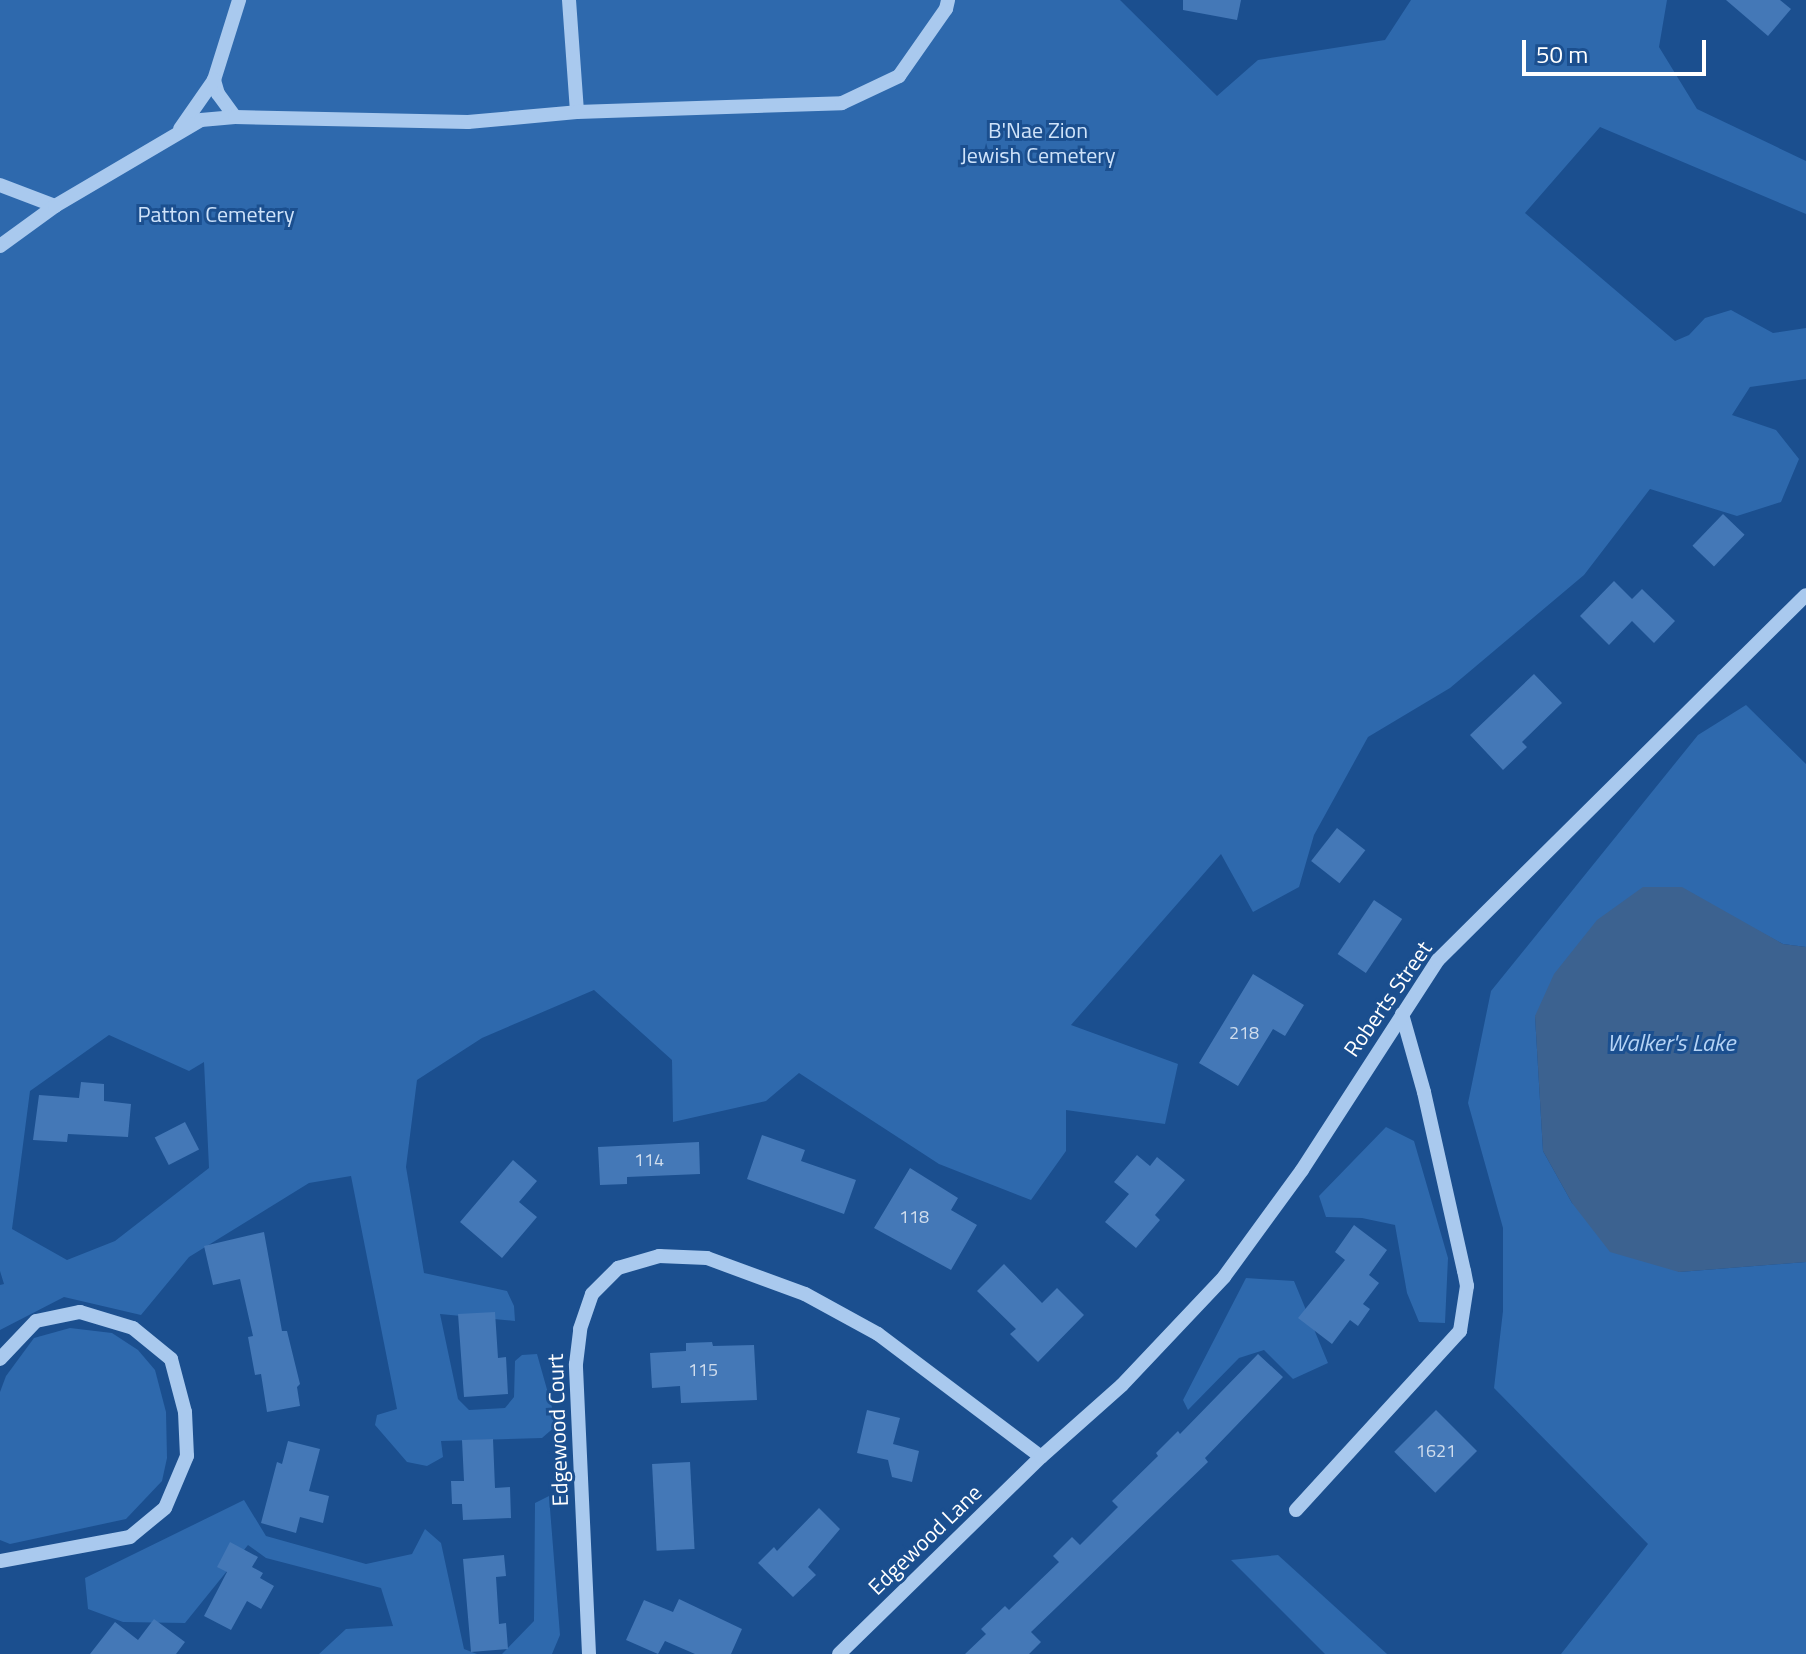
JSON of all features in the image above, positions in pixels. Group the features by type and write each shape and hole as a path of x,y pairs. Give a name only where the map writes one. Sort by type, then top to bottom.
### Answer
{"street":[{"path":"177,135 214,80 239,0"},
{"path":"569,0 577,112"},
{"path":"0,246 55,206 201,120 235,117 468,122 577,112 842,103 899,76 946,9 948,0"},
{"path":"214,80 218,94 235,117"},
{"path":"0,185 55,206"},
{"name":"Roberts Street","path":"1041,1457 1122,1385 1224,1277 1302,1170 1438,960 1806,595"},
{"path":"1296,1510 1460,1331 1467,1286 1424,1092 1402,1014"},
{"name":"Edgewood Court","path":"589,1654 576,1364 580,1329 592,1294 618,1268 659,1256 707,1258 805,1294 878,1334 1041,1457"},
{"path":"0,1359 36,1321 80,1312 133,1328 171,1359 185,1412 187,1456 165,1508 130,1537 0,1561"},
{"name":"Edgewood Lane","path":"839,1654 1041,1457"}],"green space":[{"path":"0,0 1120,0 1217,96 1258,60 1385,40 1411,0 1667,0 1659,47 1697,109 1806,161 1806,214 1600,127 1525,213 1675,341 1689,335 1705,318 1731,310 1773,333 1806,328 1806,379 1750,387 1732,415 1776,430 1799,459 1781,502 1737,516 1650,489 1584,575 1450,688 1368,737 1314,835 1299,887 1253,912 1221,854 1071,1025 1178,1064 1165,1124 1066,1110 1066,1151 1031,1200 939,1164 799,1073 766,1101 673,1122 672,1060 594,990 482,1038 417,1080 406,1167 424,1273 507,1291 514,1306 515,1321 440,1314 458,1399 469,1410 505,1408 514,1397 515,1361 522,1355 537,1354 557,1425 542,1438 441,1441 443,1457 427,1466 407,1462 375,1425 377,1415 397,1409 351,1176 309,1183 189,1257 141,1315 64,1297 0,1330 0,1285 4,1284 0,1271","holes":["109,1035 189,1071 204,1062 209,1168 115,1241 67,1260 12,1229 30,1091"]},
{"path":"1746,705 1806,764 1806,947 1783,944 1740,921 1535,1016 1543,1151 1572,1203 1679,1272 1806,1262 1806,1654 1561,1654 1648,1544 1494,1388 1503,1311 1503,1228 1468,1103 1491,991 1698,735"},
{"path":"1386,1127 1414,1141 1448,1258 1445,1323 1419,1322 1407,1293 1395,1225 1362,1218 1326,1217 1319,1196"},
{"path":"1246,1278 1294,1281 1328,1363 1293,1379 1264,1350 1239,1358 1188,1410 1183,1400"},
{"path":"70,1328 112,1333 138,1350 155,1370 166,1412 167,1458 162,1481 126,1519 10,1544 0,1540 0,1392 6,1376 34,1338"},
{"path":"549,1496 560,1635 552,1654 502,1654 534,1621 535,1503"},
{"path":"244,1500 266,1536 366,1564 412,1554 425,1529 441,1543 464,1649 477,1654 319,1654 346,1629 393,1626 381,1588 266,1558 248,1545 185,1623 123,1622 88,1609 85,1578"},
{"path":"1278,1555 1387,1654 1325,1654 1231,1560"}],"water":[{"name":"Walker's Lake","path":"1643,887 1682,887 1783,944 1806,947 1806,1262 1679,1272 1610,1252 1572,1203 1543,1151 1535,1016 1554,974 1597,920"}],"building":[{"path":"1183,0 1241,0 1237,20 1183,10"},
{"path":"1726,0 1780,0 1791,9 1768,36"},
{"path":"1723,514 1745,535 1714,566 1692,546"},
{"path":"1614,581 1632,599 1642,589 1675,621 1654,643 1632,621 1609,645 1580,616"},
{"path":"1534,674 1562,703 1522,742 1527,747 1503,770 1470,735"},
{"path":"1337,828 1365,850 1340,883 1311,861"},
{"path":"1374,900 1402,919 1366,973 1338,954"},
{"path":"1253,974 1304,1005 1285,1036 1273,1029 1238,1086 1199,1063"},
{"path":"81,1082 104,1084 104,1101 131,1104 128,1137 68,1134 67,1142 33,1140 39,1095 79,1098"},
{"path":"185,1122 199,1150 169,1165 155,1137"},
{"path":"762,1135 805,1150 801,1161 856,1180 844,1214 747,1179"},
{"path":"699,1142 700,1174 627,1177 627,1184 600,1185 598,1147"},
{"path":"1137,1155 1150,1166 1157,1157 1185,1180 1155,1215 1160,1220 1136,1248 1105,1222 1129,1194 1114,1182"},
{"path":"513,1160 537,1181 519,1202 537,1217 502,1258 460,1222"},
{"path":"910,1168 958,1198 951,1210 977,1225 951,1270 874,1228"},
{"path":"1354,1225 1387,1250 1369,1275 1379,1283 1363,1304 1370,1309 1358,1326 1350,1320 1332,1344 1298,1318 1345,1260 1335,1252"},
{"path":"264,1232 282,1331 287,1331 300,1384 297,1387 300,1406 267,1412 261,1374 255,1375 248,1337 253,1336 240,1279 213,1285 204,1246"},
{"path":"1004,1264 1042,1303 1057,1288 1084,1315 1038,1362 1010,1334 1016,1329 977,1291"},
{"path":"495,1312 498,1358 506,1357 508,1394 464,1397 458,1314"},
{"path":"712,1342 713,1346 754,1345 757,1400 681,1403 680,1386 652,1388 650,1353 686,1351 686,1343"},
{"path":"1258,1354 1283,1377 1205,1458 1208,1462 1031,1632 1041,1642 1029,1654 965,1654 986,1634 981,1629 1005,1606 1009,1610 1059,1562 1053,1556 1072,1537 1080,1545 1118,1507 1112,1501 1158,1456 1156,1453 1178,1431 1180,1434"},
{"path":"867,1410 900,1418 893,1444 919,1451 912,1482 892,1477 888,1460 857,1453"},
{"path":"1436,1410 1477,1451 1435,1493 1394,1452"},
{"path":"493,1439 495,1488 510,1487 511,1518 463,1520 462,1504 452,1504 451,1481 464,1481 462,1440"},
{"path":"288,1441 320,1449 309,1491 329,1496 323,1523 300,1517 296,1533 261,1523 277,1462 282,1464"},
{"path":"690,1462 695,1549 657,1551 652,1464"},
{"path":"819,1508 840,1529 808,1567 816,1575 793,1597 758,1563 774,1547 777,1551"},
{"path":"230,1542 258,1557 252,1567 263,1573 260,1578 274,1586 261,1609 247,1601 231,1630 204,1616 227,1572 217,1567"},
{"path":"504,1555 506,1576 496,1577 499,1624 506,1623 508,1649 471,1652 463,1559"},
{"path":"679,1599 742,1629 731,1654 695,1654 665,1641 658,1654 626,1640 644,1600 673,1612"},
{"path":"154,1619 185,1642 176,1654 90,1654 115,1622 138,1640"}],"park label":[{"name":"B'Nae Zion Jewish Cemetery","path":"1038,142"},
{"name":"Patton Cemetery","path":"216,215"}]}
